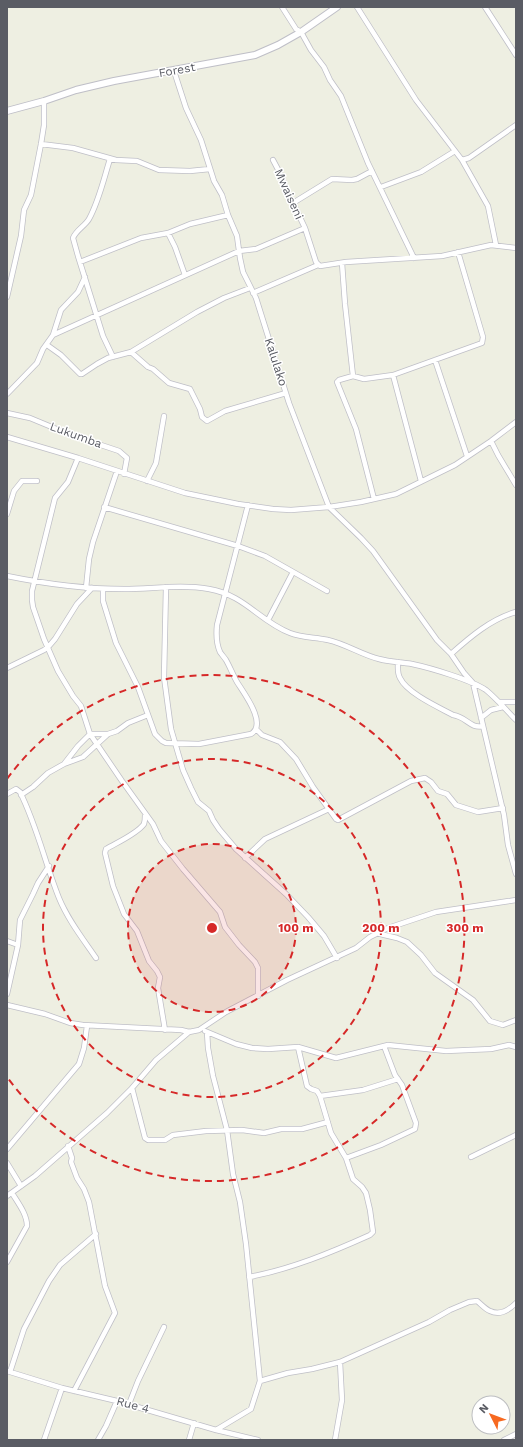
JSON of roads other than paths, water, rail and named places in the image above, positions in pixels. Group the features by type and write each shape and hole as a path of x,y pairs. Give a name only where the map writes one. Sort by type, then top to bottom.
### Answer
{"street":[{"path":"282,7 296,29 302,32 307,43 324,66 330,80 343,101 372,171 414,258"},
{"name":"Forest","path":"7,111 44,101 72,91 255,55 302,32 337,7"},
{"path":"358,7 416,100 462,160 488,206 496,245"},
{"path":"485,7 516,54"},
{"name":"Kalulako","path":"174,71 186,108 204,150 214,181 222,195 228,215 237,236 243,272 253,293 286,393 329,507"},
{"path":"7,297 21,236 24,210 31,195 41,144 44,125 44,101"},
{"path":"462,160 469,158 516,125"},
{"path":"41,144 73,148 119,161 137,161 164,171 210,169"},
{"path":"381,187 421,172 455,151"},
{"path":"110,158 101,189 89,219 73,238 103,336 114,357"},
{"name":"Mwaiseni","path":"273,160 305,228 318,265"},
{"path":"293,203 332,179 357,179 372,171"},
{"path":"80,262 141,238 168,233 190,224 228,215"},
{"path":"53,335 239,251 256,249 305,228"},
{"path":"168,233 175,247 185,275"},
{"path":"253,293 318,265 322,266 342,262 442,256 485,245 516,248"},
{"path":"374,499 356,429 337,382 353,376 364,379 393,375 478,344 483,340 458,252"},
{"path":"342,262 353,376"},
{"path":"7,394 33,368 53,335 61,310 78,292 85,276"},
{"path":"47,345 62,355 80,374 82,374 102,361 131,352 197,312 224,298 250,288"},
{"path":"131,352 148,367 153,368 168,383 190,389 200,409 202,417 206,422 225,411 286,393"},
{"path":"435,360 467,456"},
{"path":"393,375 421,481"},
{"name":"Lukumba","path":"7,413 30,418 71,435 120,451 127,458 124,474"},
{"path":"147,481 156,463 164,416"},
{"path":"7,437 204,498 273,509 291,510 329,507 396,494 455,465 516,422"},
{"path":"491,441 516,485"},
{"path":"78,458 68,482 55,498 32,600 47,648 58,671 81,706 90,734 153,824 161,841 220,912 223,923 228,931 255,962 258,968 258,996"},
{"path":"7,668 47,648 55,639 89,588 89,559 104,507 117,471"},
{"path":"7,514 9,498 22,481 37,481"},
{"path":"104,589 103,601 116,643 138,687 148,715 159,739 164,743 199,744 251,734 256,729 257,723 250,702 233,676 226,659 221,653 216,637 217,625 225,592 248,505"},
{"path":"104,507 238,546 265,556 327,591"},
{"path":"329,507 361,538 373,552 440,644 451,654 464,674 473,683 506,826 508,845 516,874"},
{"path":"268,620 292,572"},
{"path":"7,576 35,582 89,588 198,587 225,592 239,599 283,630 296,636 329,640 349,646 378,659 420,666 473,683 486,690 516,720"},
{"path":"166,587 164,678 171,729 183,770 195,798 209,811 219,828 245,858 286,894 308,917 324,936 337,958"},
{"path":"451,654 480,630 516,612"},
{"path":"398,662 398,672 400,678 410,690 453,715 461,716 474,726 483,726"},
{"path":"499,702 516,702"},
{"path":"481,718 491,710 503,707"},
{"path":"64,764 78,746 90,734 108,734 117,731 128,723 148,715"},
{"path":"256,729 262,735 280,742 296,759 313,787 338,820 411,781 425,778 438,790 447,794 456,805 478,812 502,808"},
{"path":"21,795 33,787 44,775 64,764 83,757 108,734"},
{"path":"7,794 16,789 21,795 32,820 66,912 96,958"},
{"path":"245,858 266,839 329,809"},
{"path":"145,814 145,823 141,827 126,838 106,849 105,853 113,886 124,914 136,931 149,961 160,977 158,988 165,1030"},
{"path":"7,994 18,945 20,920 34,894 38,882 48,866"},
{"path":"7,1005 52,1016 70,1023 87,1026 189,1032 199,1030 226,1012 287,980 356,948 376,933 411,919 436,912 516,900"},
{"path":"376,933 407,942 421,955 435,973 473,1000 490,1021 503,1026 516,1020"},
{"path":"7,941 18,945"},
{"path":"7,1149 79,1064 84,1048 87,1026"},
{"path":"199,1030 236,1044 252,1048 268,1049 298,1047 336,1058 384,1046 394,1045 446,1052 491,1049 509,1045 516,1047"},
{"path":"7,1196 22,1186 104,1116 132,1088 156,1060 189,1032"},
{"path":"207,1032 213,1076 227,1130 233,1174 239,1197 259,1357 260,1381 252,1408 216,1430"},
{"path":"346,1158 381,1145 415,1129 416,1123 402,1085 395,1075 384,1046"},
{"path":"249,1278 296,1266 373,1233 366,1193 353,1179 346,1158 331,1133 320,1096 317,1091 310,1089 307,1086 298,1047"},
{"path":"320,1096 363,1090 398,1079"},
{"path":"132,1088 146,1140 162,1141 173,1135 206,1131 242,1130 264,1133 281,1128 302,1129 328,1122"},
{"path":"471,1157 516,1135"},
{"path":"68,1146 72,1158 71,1162 89,1202 105,1286 115,1313 74,1391"},
{"path":"7,1163 22,1186"},
{"path":"7,1262 27,1226 24,1213 12,1193"},
{"path":"8,1371 24,1329 49,1281 60,1265 96,1234"},
{"path":"260,1381 288,1373 340,1362 429,1322 450,1310 469,1302 477,1301 493,1312 504,1312 516,1303"},
{"path":"129,1404 138,1381 164,1327"},
{"path":"335,1440 342,1400 340,1362"},
{"name":"Rue 4","path":"8,1371 62,1388 129,1404 216,1430 258,1440"},
{"path":"44,1440 62,1388"},
{"path":"98,1440 117,1401"},
{"path":"189,1440 194,1423"},
{"path":"504,1440 516,1434"}]}
